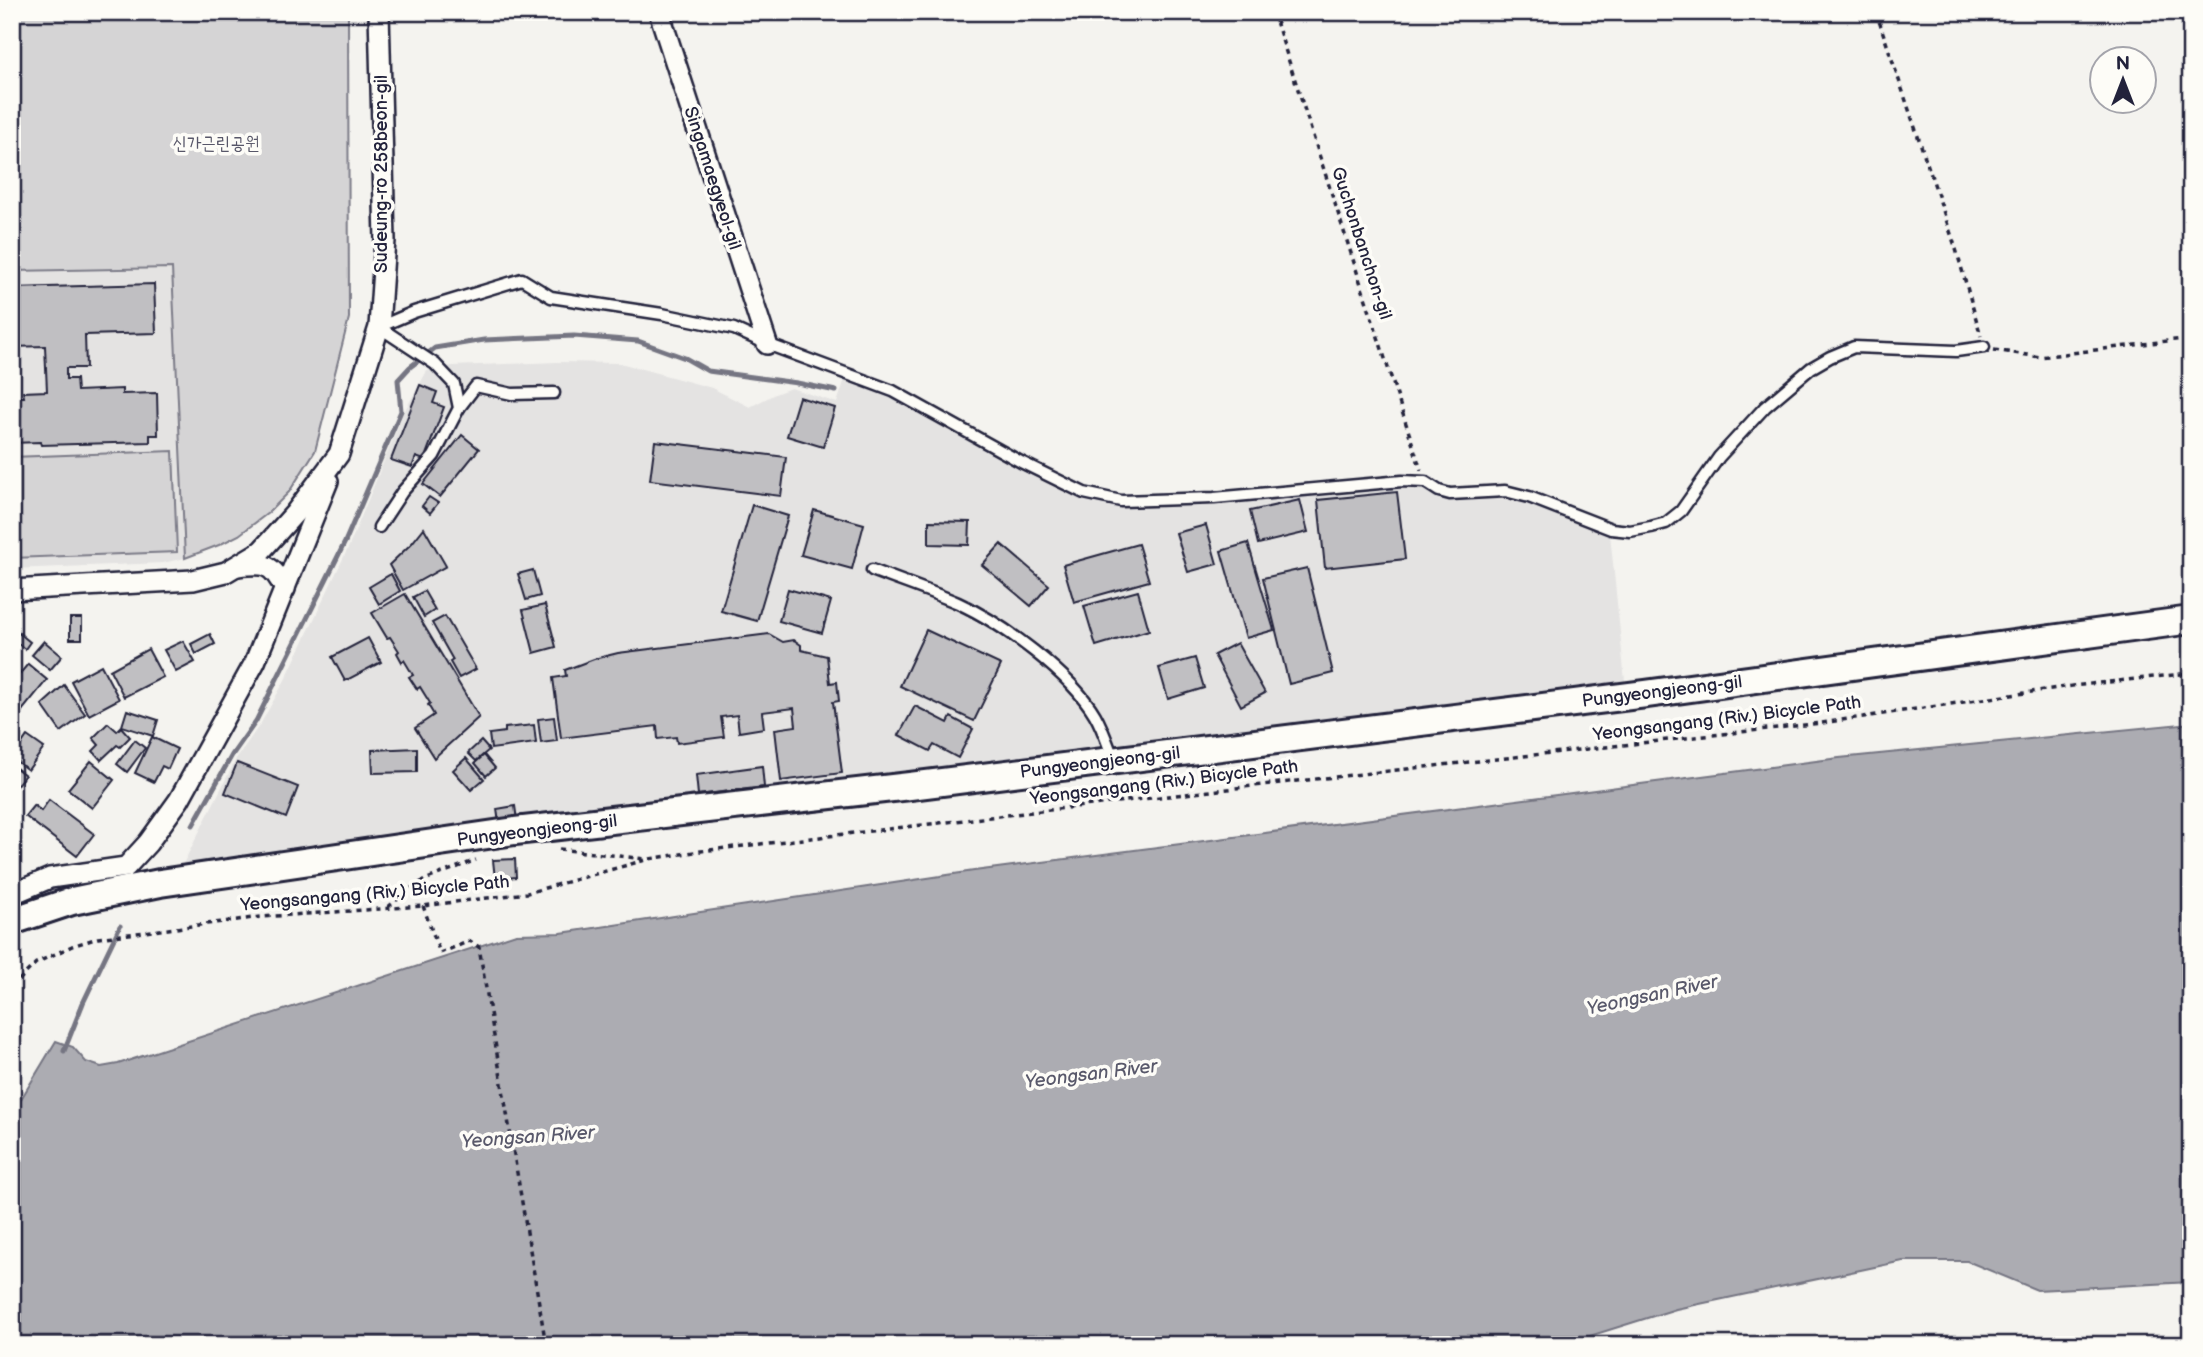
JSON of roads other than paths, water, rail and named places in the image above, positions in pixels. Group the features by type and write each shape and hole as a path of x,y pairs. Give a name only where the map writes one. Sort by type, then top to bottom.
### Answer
{"street":[{"name":"Sudeung-ro 258beon-gil","path":"12,590 193,580 226,572 261,551 295,513 339,453 379,327 385,240 380,12"},
{"name":"Singamaegyeol-gil","path":"659,12 767,344"},
{"path":"12,893 50,878 126,867 148,844 179,800 234,696 256,662 339,453"},
{"path":"237,566 261,563 275,570 285,589"},
{"name":"Pungyeongjeong-gil","path":"12,921 72,901 160,883 515,831 1114,761 1646,694 2191,620"}],"lane":[{"path":"379,327 414,312 522,279 551,297 662,314 734,329 893,391 1021,462 1084,493 1121,501 1213,498 1402,481 1425,482 1450,494 1505,491 1529,496 1611,529 1630,531 1666,523 1681,511 1719,457 1765,407 1811,368 1830,356 1854,347 1956,351 1984,347"},
{"path":"379,327 435,364 454,383 459,408"},
{"path":"379,527 402,492 434,456 459,408 476,386 512,394 554,393"},
{"path":"872,570 958,603 1007,630 1026,644 1063,678 1095,715 1114,761"}],"water":[{"name":"Yeongsan River","path":"2191,723 2191,1282 2037,1290 1967,1261 1903,1261 1676,1309 1561,1345 12,1345 12,1114 56,1041 73,1047 86,1062 101,1067 118,1064 516,934 561,933 974,871 1839,758"}],"waterway":[{"path":"193,825 232,755 256,721 345,542 401,411 398,380 435,348 484,340 574,336 638,341 685,358 708,371 836,391"},
{"path":"64,1051 83,1003 120,926"}],"park label":[{"name":"신가근린공원","path":"216,143"}]}
